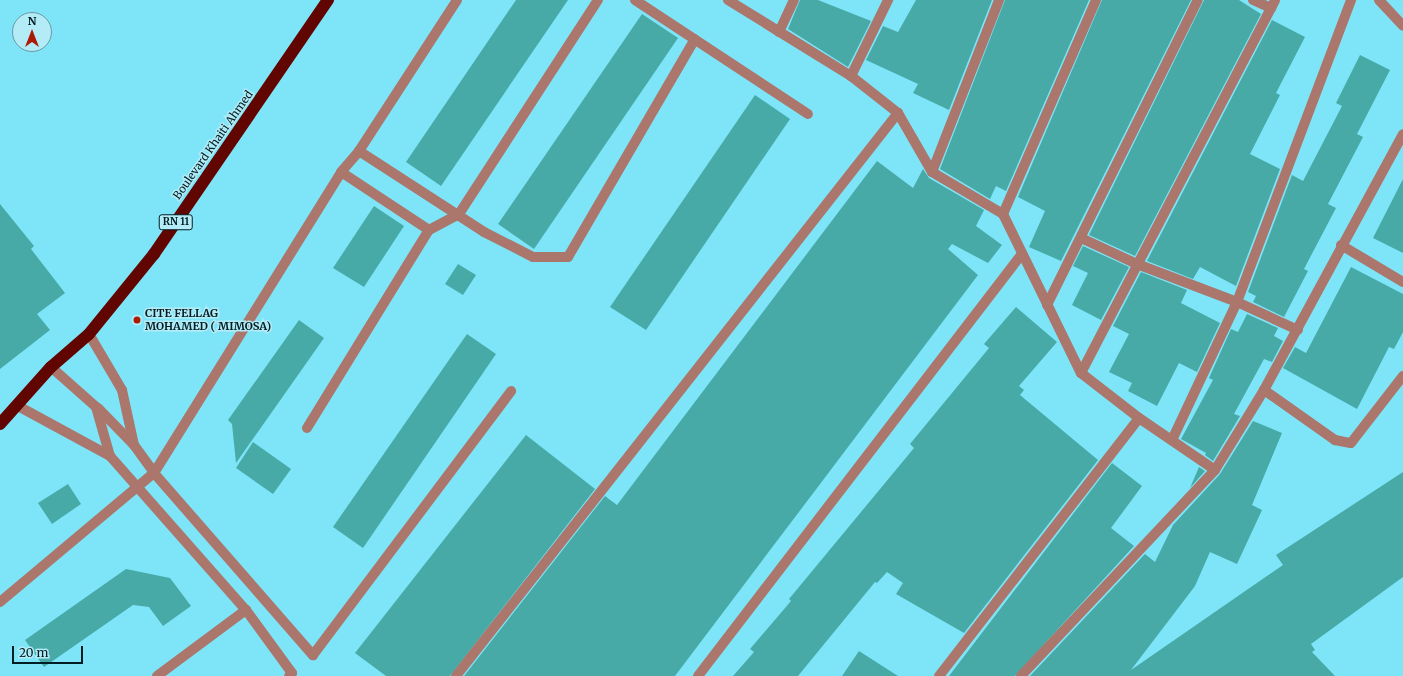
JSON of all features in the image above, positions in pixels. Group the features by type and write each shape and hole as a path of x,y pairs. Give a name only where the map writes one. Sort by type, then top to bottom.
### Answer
{"highway":[{"name":"Boulevard Khaiti Ahmed","path":"0,424 18,406 51,367 89,334 154,254 328,0"}],"street":[{"path":"0,602 154,473 341,172 359,151 457,0"},
{"path":"307,428 429,230 459,214 598,0"},
{"path":"635,0 808,114"},
{"path":"728,0 851,76 898,113 932,172 1003,214 1021,254 1081,373 1139,418 1215,470"},
{"path":"779,32 794,0"},
{"path":"851,76 888,0"},
{"path":"932,172 1000,0"},
{"path":"1003,214 1096,0"},
{"path":"1047,305 1198,0"},
{"path":"1081,373 1273,4 1253,0"},
{"path":"1172,440 1236,302 1351,0"},
{"path":"1379,0 1403,26"},
{"path":"359,151 459,214 484,232 533,257 568,257 695,39"},
{"path":"456,676 898,113"},
{"path":"1021,676 1215,470 1264,390 1298,330 1341,245 1403,134"},
{"path":"341,172 429,230"},
{"path":"1081,238 1137,264 1236,302 1298,330"},
{"path":"1341,245 1403,282"},
{"path":"698,676 1021,254"},
{"path":"89,334 122,390 134,445"},
{"path":"51,367 96,407 134,445 154,473 313,655 511,391"},
{"path":"1264,390 1335,440 1351,443 1403,376"},
{"path":"18,406 110,456 136,488 246,610 292,674 289,676"},
{"path":"96,407 110,456"},
{"path":"939,676 1139,418"},
{"path":"157,676 246,610"}],"building":[{"path":"516,0 568,0 441,186 406,162"},
{"path":"800,0 818,0 871,21 848,67 788,29"},
{"path":"916,0 992,0 949,110 913,93 918,84 866,60 883,26 898,32"},
{"path":"1005,0 1089,0 1006,191 996,186 990,199 940,169"},
{"path":"1102,0 1191,0 1061,261 1029,247 1045,211 1018,197"},
{"path":"1204,0 1239,0 1261,14 1135,256 1089,235"},
{"path":"642,14 678,38 534,249 498,224"},
{"path":"1272,20 1305,37 1276,93 1280,95 1250,154 1280,169 1236,286 1200,267 1193,279 1147,261"},
{"path":"1360,55 1390,70 1357,134 1363,137 1328,204 1336,208 1304,269 1308,271 1284,317 1253,302 1256,296 1248,292 1292,175 1303,181 1342,106 1336,103"},
{"path":"755,95 790,119 646,330 610,307"},
{"path":"877,161 913,188 923,169 929,178 984,210 976,226 1002,245 988,263 952,244 948,249 978,275 675,676 464,676 605,496 617,505"},
{"path":"1403,179 1403,253 1373,238"},
{"path":"0,204 34,246 31,249 65,293 37,314 50,330 0,369"},
{"path":"374,206 404,226 364,287 333,268"},
{"path":"1083,246 1129,267 1101,320 1072,305 1088,273 1073,266"},
{"path":"458,264 476,275 463,295 445,284"},
{"path":"1351,267 1403,294 1403,332 1394,349 1389,347 1357,409 1283,368 1295,347 1306,353"},
{"path":"1141,272 1187,290 1181,303 1220,323 1197,372 1179,363 1157,406 1128,391 1132,383 1109,372 1129,334 1113,326"},
{"path":"1016,307 1057,342 1019,386 1024,390 1020,395 1098,460 964,633 896,594 903,583 887,572 877,583 875,582 798,676 733,676 754,652 750,649 791,601 789,599 914,448 910,444 989,348 984,344"},
{"path":"1247,314 1278,328 1274,336 1283,341 1272,362 1264,359 1234,414 1240,416 1213,461 1205,455 1206,453 1181,439 1213,380 1209,378 1231,329 1238,332"},
{"path":"299,320 324,338 236,463 232,424 228,420"},
{"path":"467,334 496,354 363,548 333,527"},
{"path":"1253,421 1282,433 1252,505 1262,510 1237,564 1210,552 1195,586 1131,670 1283,565 1276,555 1403,472 1403,577 1311,644 1315,650 1312,652 1335,676 1030,676 1145,554 1155,562 1173,525 1220,474"},
{"path":"526,435 595,489 450,676 386,676 355,653"},
{"path":"253,442 291,469 273,494 236,468"},
{"path":"1112,463 1142,486 1111,528 1134,546 1015,676 949,676"},
{"path":"1199,467 1205,471 1190,488"},
{"path":"68,484 81,504 52,524 38,503"},
{"path":"126,569 170,578 191,606 163,626 149,607 133,605 44,667 25,640"},
{"path":"859,651 898,676 842,676"}],"place":[{"name":"CITE FELLAG MOHAMED ( MIMOSA)","path":"137,320"}]}
